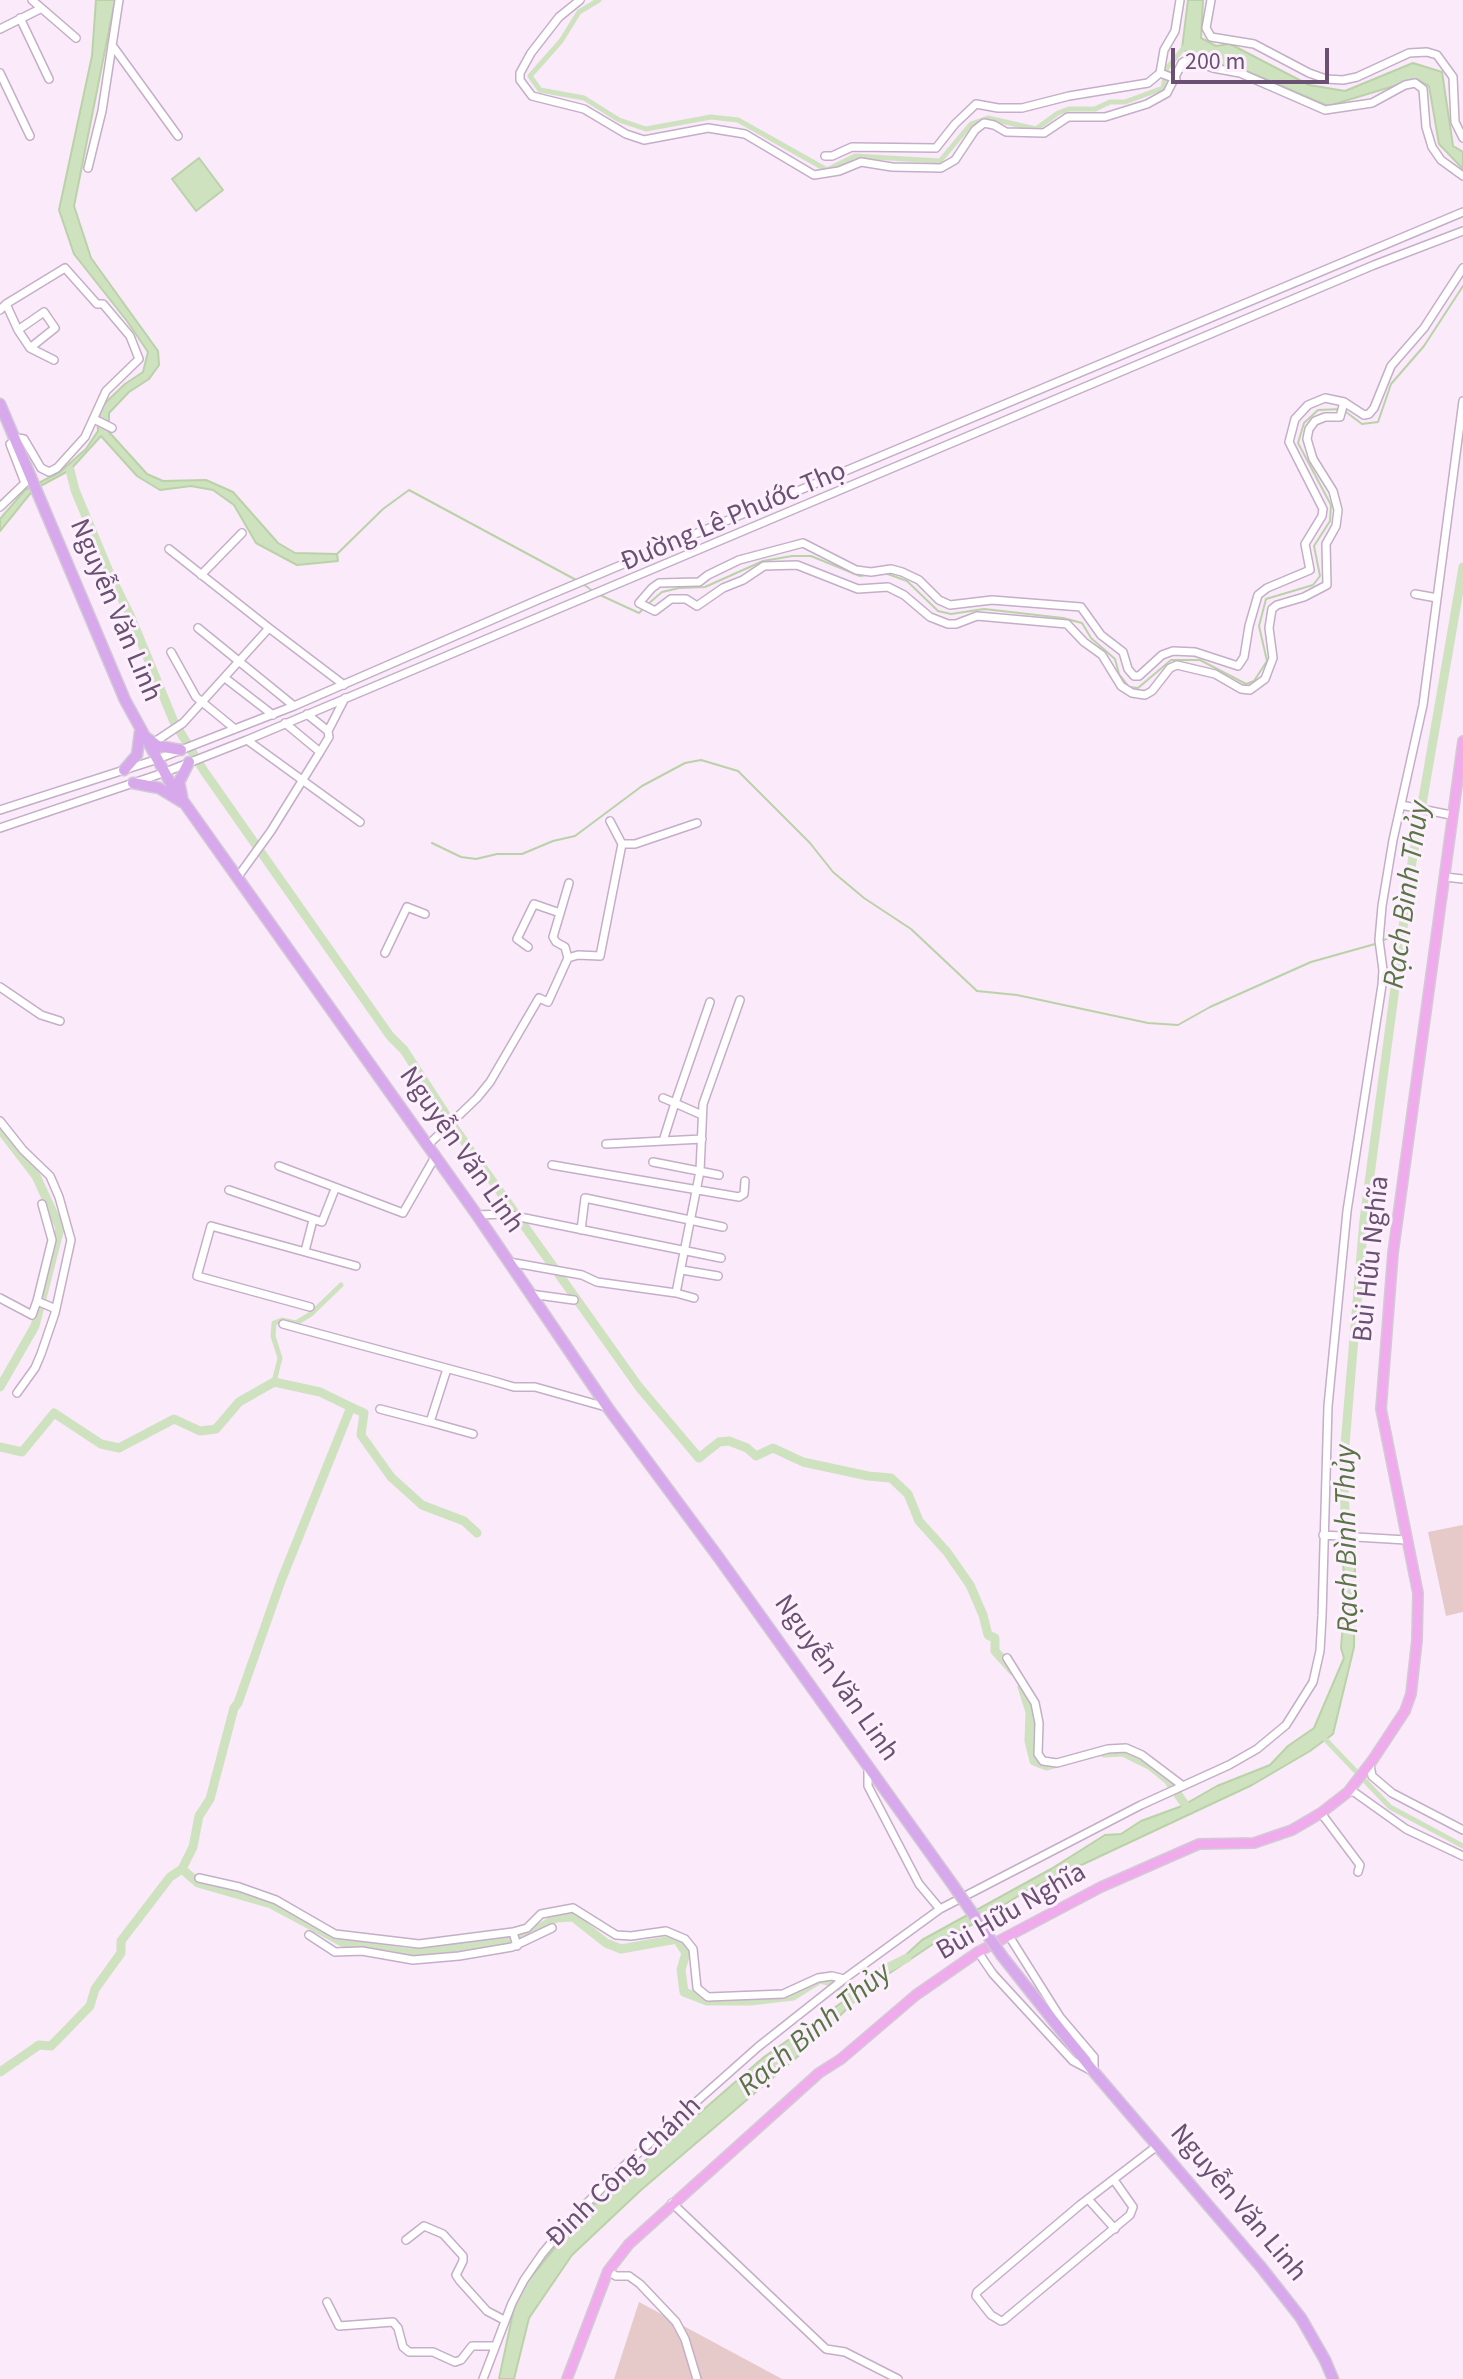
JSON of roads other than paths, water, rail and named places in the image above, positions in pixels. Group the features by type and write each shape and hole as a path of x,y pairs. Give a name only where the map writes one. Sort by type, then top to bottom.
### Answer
{"highway":[{"name":"Nguyễn Văn Linh","path":"0,404 140,732 151,745 163,773 477,1215 608,1408 719,1558 1002,1956 1094,2072 1301,2318 1333,2379"},
{"path":"124,770 135,758 140,732"},
{"path":"151,745 181,750"},
{"path":"184,803 179,782 189,762"},
{"path":"133,783 159,788 184,803"}],"main road":[{"name":"Bùi Hữu Nghĩa","path":"567,2379 608,2271 629,2244 819,2073 841,2059 916,1995 978,1952 1101,1887 1199,1844 1254,1843 1292,1830 1321,1813 1350,1789 1370,1765 1405,1711 1411,1694 1418,1593 1381,1409 1393,1253 1463,741"}],"street":[{"path":"32,0 76,38"},
{"path":"88,168 102,111 119,0"},
{"path":"580,0 559,17 531,53 519,76 528,93 536,98 584,109 626,134 644,140 708,128 745,134 814,175 839,171 861,162 892,167 941,168 955,160 975,130 984,123 1006,132 1047,133 1068,117 1105,117 1151,103 1167,93 1184,60 1191,59 1213,68 1240,73 1315,107 1330,110 1377,101 1405,85 1415,83 1423,89 1426,127 1432,147 1441,160 1463,176"},
{"path":"825,156 852,147 936,148 976,104 1022,108 1069,96 1150,82 1161,73 1164,50 1175,31 1180,0"},
{"path":"1211,0 1206,28 1211,37 1254,44 1326,79 1357,77 1409,53 1437,55 1453,77 1454,119 1463,138"},
{"path":"0,29 40,9"},
{"path":"20,18 49,79"},
{"path":"112,45 178,136"},
{"path":"0,73 30,136"},
{"path":"1161,73 1175,78"},
{"name":"Đường Lê Phước Thọ","path":"0,810 155,760 273,715 660,548 1463,212"},
{"name":"Đường Lê Phước Thọ","path":"0,828 163,773 247,740 1374,265 1463,231"},
{"path":"1368,250 1374,265"},
{"path":"0,507 25,483 10,444 24,439 41,468 49,472 64,462 85,437 95,420 100,397 139,359 130,336 102,303 98,304 65,268 3,307 30,348 54,360"},
{"path":"1343,407 1337,418 1325,417 1315,421 1307,439 1313,459 1333,491 1338,510 1336,526 1326,544 1328,582 1319,590 1272,609 1269,628 1273,658 1265,679 1250,690 1241,689 1215,674 1177,665 1170,668 1152,691 1145,695 1132,693 1121,686 1102,655 1067,624 977,616 948,624 930,617 904,595 888,587 858,589 797,565 764,566 697,606 686,599 675,598 666,600 655,611 639,603 659,583 699,582 739,560 803,543 856,570 871,572 891,569 902,572 919,580 939,600 950,605 992,600 1081,607 1101,635 1123,652 1128,669 1134,676 1139,676 1162,655 1173,651 1195,652 1238,666 1244,657 1258,595 1267,588 1310,570 1305,544 1323,509 1289,442 1295,419 1307,406 1329,398 1364,415 1371,412 1391,366 1424,328 1463,268"},
{"path":"18,330 44,312 50,320 55,328 30,348"},
{"path":"1064,378 1070,393"},
{"name":"Đinh Công Chánh","path":"483,2379 504,2320 524,2280 542,2254 614,2176 758,2047 839,1982 940,1909 1257,1749 1296,1714 1313,1682 1320,1651 1328,1406 1347,1211 1382,985 1379,942 1386,885 1423,705 1463,401"},
{"path":"95,420 112,428"},
{"path":"201,575 242,533"},
{"path":"660,548 667,562"},
{"path":"169,549 344,685"},
{"path":"1415,594 1437,598"},
{"path":"198,628 294,706"},
{"path":"151,745 183,723 269,628"},
{"path":"171,652 196,697 235,729"},
{"path":"371,674 375,686"},
{"path":"225,678 273,715"},
{"path":"237,878 329,737 328,731 345,698"},
{"path":"307,714 328,731"},
{"path":"285,723 320,752"},
{"path":"247,740 360,822"},
{"path":"1401,805 1451,815"},
{"path":"568,958 600,956 603,952 622,844 610,821"},
{"path":"622,844 635,844 697,823"},
{"path":"1445,877 1463,879"},
{"path":"427,1146 490,1082 539,998 548,1002 568,958 565,947 553,937 569,883"},
{"path":"528,947 517,939 534,904 560,913"},
{"path":"385,953 407,907 425,914"},
{"path":"0,987 41,1015 60,1021"},
{"path":"676,1293 700,1171 704,1099 740,1000"},
{"path":"663,1141 710,1002"},
{"path":"663,1098 702,1115"},
{"path":"0,1121 23,1150 50,1176 71,1232 54,1308 35,1368 17,1393"},
{"path":"606,1144 702,1139"},
{"path":"279,1166 404,1213 435,1157"},
{"path":"653,1162 719,1175"},
{"path":"552,1165 742,1197 745,1181"},
{"path":"229,1190 322,1222 335,1189"},
{"path":"581,1230 585,1198 723,1227"},
{"path":"0,1298 31,1318 52,1240 42,1204"},
{"path":"477,1215 505,1214 721,1258"},
{"path":"305,1251 313,1220"},
{"path":"310,1307 197,1276 211,1226 356,1266"},
{"path":"507,1261 582,1275 597,1282 694,1298"},
{"path":"682,1270 718,1276"},
{"path":"530,1294 574,1300"},
{"path":"38,1301 54,1308"},
{"path":"283,1324 514,1387 535,1387 608,1408"},
{"path":"430,1422 447,1369"},
{"path":"380,1409 473,1434"},
{"path":"1323,1535 1406,1540"},
{"path":"1007,1658 1035,1703 1038,1751 1043,1761 1057,1763 1108,1749 1126,1748 1142,1755 1182,1787"},
{"path":"1370,1765 1370,1771 1386,1789 1463,1830"},
{"path":"868,1767 868,1786 919,1884 940,1909"},
{"path":"1350,1789 1406,1829 1463,1856"},
{"path":"1321,1813 1360,1865 1358,1872"},
{"path":"199,1878 276,1900 335,1934 419,1944 513,1933 527,1928 541,1914 573,1908 616,1935 672,1932 691,1945 697,1988 704,1995 715,1998 783,1994 818,1978 832,1976 839,1982"},
{"path":"309,1935 335,1952 362,1951 413,1960 459,1956 516,1945 552,1928"},
{"path":"513,1933 516,1945"},
{"path":"978,1952 993,1974 1073,2061 1094,2072 1094,2057 1060,2017 1009,1936"},
{"path":"1114,2180 1133,2207 1130,2215 1004,2320 991,2315 976,2296 977,2292 1088,2199 1157,2146"},
{"path":"1088,2199 1115,2229"},
{"path":"672,2203 826,2349 845,2352 898,2379"},
{"path":"406,2240 424,2226 443,2234 463,2256 456,2275 460,2281 487,2311 504,2320"},
{"path":"608,2271 616,2276 629,2276 640,2284 676,2322 685,2339 697,2379"},
{"path":"327,2302 339,2326 393,2322 398,2328 403,2347 409,2352 431,2352 455,2362 461,2360 474,2345 495,2346"}],"water":[{"path":"96,0 115,0 74,206 91,258 158,351 159,365 149,379 129,392 109,413 109,432 147,474 163,481 206,480 233,492 278,543 295,553 337,554 338,561 297,565 256,543 234,505 213,490 191,486 160,490 137,476 101,436 70,470 33,490 0,531 0,519 25,490 60,472 86,449 98,431 97,411 125,384 143,372 148,352 74,254 59,210 92,56"},
{"path":"1188,0 1203,0 1201,38 1216,46 1230,44 1309,85 1345,91 1413,63 1442,72 1453,146 1463,152 1463,169 1439,144 1429,86 1417,79 1328,106 1235,66 1213,65 1182,49"},
{"path":"199,158 223,190 196,211 172,179"},
{"name":"Rạch Bình Thủy","path":"1341,1518 1353,1530 1354,1647 1333,1734 1252,1785 1028,1890 933,1944 869,1987 803,2052 641,2190 572,2255 529,2318 514,2379 499,2379 517,2294 580,2217 764,2057 894,1966 922,1940 1051,1869 1105,1835 1121,1834 1141,1821 1182,1806 1217,1786 1270,1765 1288,1746 1314,1728 1344,1658 1341,1648 1345,1600"}],"waterway":[{"path":"599,0 579,12 561,41 530,76 540,90 584,98 619,120 646,129 711,117 738,120 827,170 855,156 940,161 971,124 988,118 1036,129 1069,109 1095,109 1110,102 1125,102 1163,88 1167,68 1187,44"},
{"path":"1346,412 1362,424 1378,422 1391,384 1424,346 1463,286"},
{"path":"885,573 907,581 938,611 951,614 984,609 1082,623 1091,638 1115,659 1119,674 1129,687 1138,688 1171,660 1200,660 1246,684 1254,681 1267,661 1259,626 1266,599 1313,585 1320,576 1314,546 1330,521 1331,505 1298,443 1304,423 1318,410 1341,409"},
{"path":"70,470 75,490 174,722 204,771 390,1036 404,1050 454,1127 639,1387 699,1458 719,1442 729,1441 747,1448 756,1456 773,1448 803,1462 891,1478 908,1494 919,1521 947,1552 970,1585 988,1635 995,1638 995,1651 1013,1671"},
{"path":"337,554 383,509 409,490 578,581"},
{"path":"648,604 662,592 705,587 763,561 792,556 811,556 860,576 867,575"},
{"name":"Rạch Bình Thủy","path":"1346,1531 1343,1468 1364,1220 1411,868 1463,567"},
{"path":"583,584 594,592"},
{"path":"600,595 639,613 644,608"},
{"path":"432,843 461,857 476,859 497,854 522,854 575,836 642,786 685,763 701,760 738,771 810,843 833,872 864,898 911,929 977,991 1017,995 1148,1023 1178,1025 1210,1007 1311,962 1375,944"},
{"path":"1381,941 1402,933"},
{"path":"0,1129 36,1176 60,1228 35,1326 0,1387"},
{"path":"274,1382 280,1358 273,1336 274,1323 282,1320 296,1323 311,1314 341,1285"},
{"path":"0,1447 22,1452 54,1413 101,1444 119,1448 174,1419 200,1431 216,1429 239,1402 274,1382 320,1392 351,1407 234,1708 210,1799 199,1816 193,1847 182,1869"},
{"path":"351,1407 364,1413 361,1435 391,1477 422,1505 464,1521 477,1533"},
{"path":"1022,1687 1030,1712 1029,1741 1034,1761 1047,1766 1058,1763"},
{"path":"1324,1738 1390,1807 1463,1846"},
{"path":"1104,1753 1123,1752 1151,1766 1168,1780 1186,1806"},
{"path":"0,2072 39,2045 51,2046 90,2006 95,1989 121,1953 121,1941 170,1877 182,1869 198,1883 271,1904 346,1944 410,1953 457,1948 517,1938 556,1918 573,1917 606,1943 621,1949 677,1939 686,1953 681,1970 684,1992 707,2001 751,2001 793,1996 820,1979 838,1984 850,2000"},
{"name":"Rạch Bình Thủy","path":"854,1995 883,1970 907,1958"}]}
